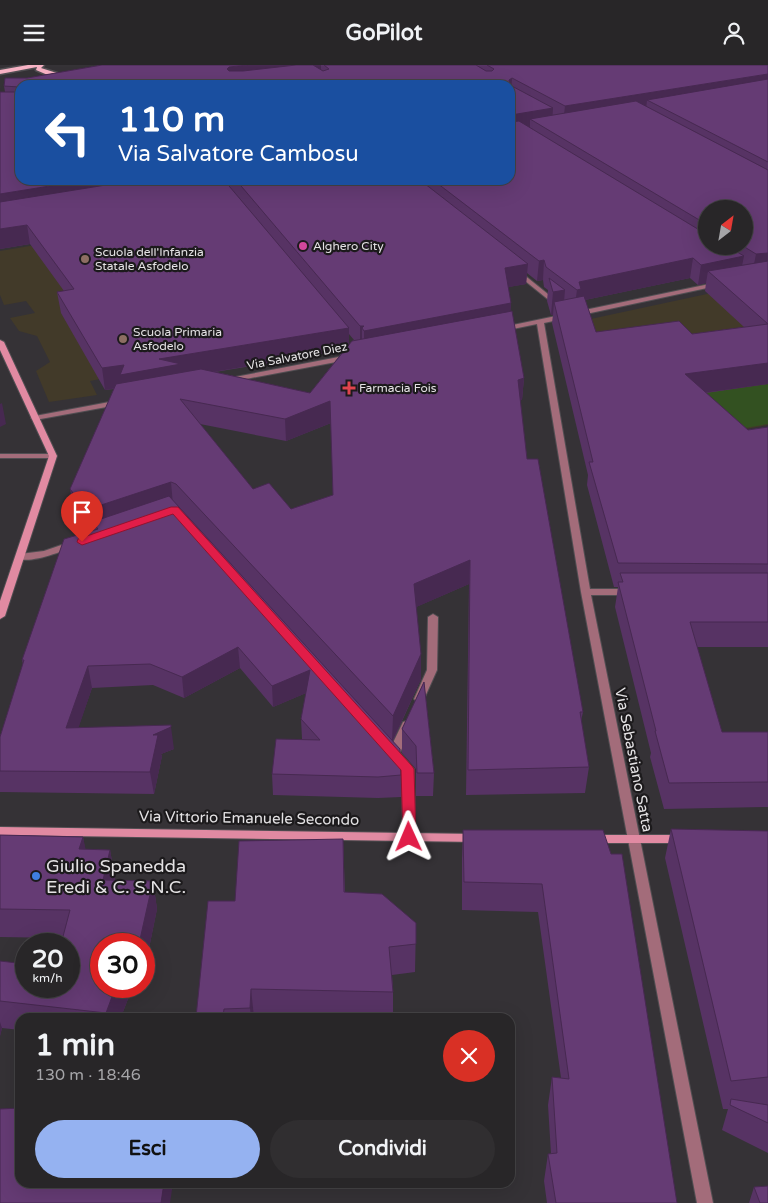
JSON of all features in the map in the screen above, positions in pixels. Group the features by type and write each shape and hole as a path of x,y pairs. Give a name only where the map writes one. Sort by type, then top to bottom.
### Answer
{"main road":[{"path":"0,72 37,65"},
{"path":"41,65 38,69 50,74 57,74"},
{"path":"12,69 27,70 38,77 66,73"}],"street":[{"path":"510,266 572,315"},
{"path":"493,331 732,282"},
{"name":"Via Sebastiano Satta","path":"540,322 586,592 705,1203"},
{"path":"0,342 53,456 0,616"},
{"name":"Via Salvatore Diez","path":"226,381 360,355"},
{"path":"36,418 131,399"},
{"path":"0,456 53,456"},
{"path":"20,557 45,554 82,542"},
{"path":"586,592 644,592"},
{"path":"409,837 408,769 391,751 432,670 433,617"},
{"name":"Via Vittorio Emanuele Secondo","path":"0,831 489,838"},
{"path":"578,839 691,839"}],"shaded area":[{"path":"142,227 120,375 90,381 97,395 49,402 36,371 50,362 37,336 19,331 10,318 35,313 26,301 4,305 0,295 0,251"},
{"path":"768,281 768,425 723,433 572,323"}],"green space":[{"path":"768,384 768,424 710,434 674,397"}],"building":[{"path":"102,65 248,65 229,67 227,69 229,71 243,71 313,65 323,71 329,69 324,65 476,65 486,71 492,71 494,69 487,65 768,65 768,74 565,106 512,78 509,80 15,80 15,87 4,86 5,78 27,78"},
{"path":"768,79 768,162 647,100"},
{"path":"515,88 553,108 515,114"},
{"path":"0,92 15,92 15,185 56,185 0,194"},
{"path":"636,101 768,170 768,253 756,254 753,252 753,200 698,200 698,219 530,119"},
{"path":"515,121 519,121 698,229 698,255 744,256 701,265 693,258 579,282 581,289 577,290 546,267 544,260 539,261 440,185 515,185"},
{"path":"106,185 228,185 349,328 159,359 181,364 120,375 124,365 102,368 57,292 74,289 27,225 0,229 0,202"},
{"path":"240,185 426,185 528,264 505,268 511,303 364,331 362,328 364,326 360,326"},
{"path":"768,261 768,324 708,271"},
{"path":"549,278 565,290 553,292"},
{"path":"584,296 596,332 679,321 692,334 768,324 768,363 685,374 748,430 768,427 768,564 618,563 589,462 593,462 554,302"},
{"path":"512,311 524,378 518,380 527,459 538,459 583,712 580,712 589,767 468,770 470,560 414,584 421,654 393,716 176,484 171,482 86,510 70,489 116,384 201,369 310,393 352,341","holes":["180,399 285,419 330,401 333,495 291,509 269,483 253,489"]},
{"path":"169,496 400,749 401,775 378,777 272,774 276,739 320,740 301,719 310,670 272,686 238,647 182,677 150,664 88,666 66,728 171,725 171,727 153,735 158,735 150,772 0,771 0,737 24,660 22,660 64,539 98,529 92,522"},
{"path":"620,573 768,573 768,622 690,622 722,732 768,732 768,782 669,783 618,582 623,582"},
{"path":"424,682 434,773 417,773 416,746 402,729"},
{"path":"671,829 768,831 768,1077 731,1081"},
{"path":"463,830 603,830 611,854 622,854 677,1203 556,1203 548,1154 557,1153 552,1077 569,1079 542,884 464,882"},
{"path":"0,835 83,837 79,849 110,850 103,880 153,881 141,933 90,933 90,998 112,998 106,1013 0,1001 0,961 15,963 15,998 80,998 80,933 64,933 70,910 0,909"},
{"path":"343,839 344,892 382,894 416,923 416,944 389,947 393,992 251,989 250,1008 224,1009 224,1013 196,1013 208,901 235,901 239,841"},
{"path":"731,1099 768,1105 768,1123 730,1105"},
{"path":"15,1108 15,1188 163,1188 161,1203 0,1203 0,1109"},
{"path":"768,1186 768,1203 760,1203 754,1187"}],"place":[{"name":"Alghero City","path":"303,246"},
{"name":"Scuola dell'Infanzia Statale Asfodelo","path":"85,259"},
{"name":"Scuola Primaria Asfodelo","path":"123,339"},
{"name":"Farmacia Fois","path":"349,388"},
{"name":"Giulio Spanedda Eredi & C. S.N.C.","path":"36,876"}],"route":[{"path":"82,542 174,510 408,769 409,837"}]}
